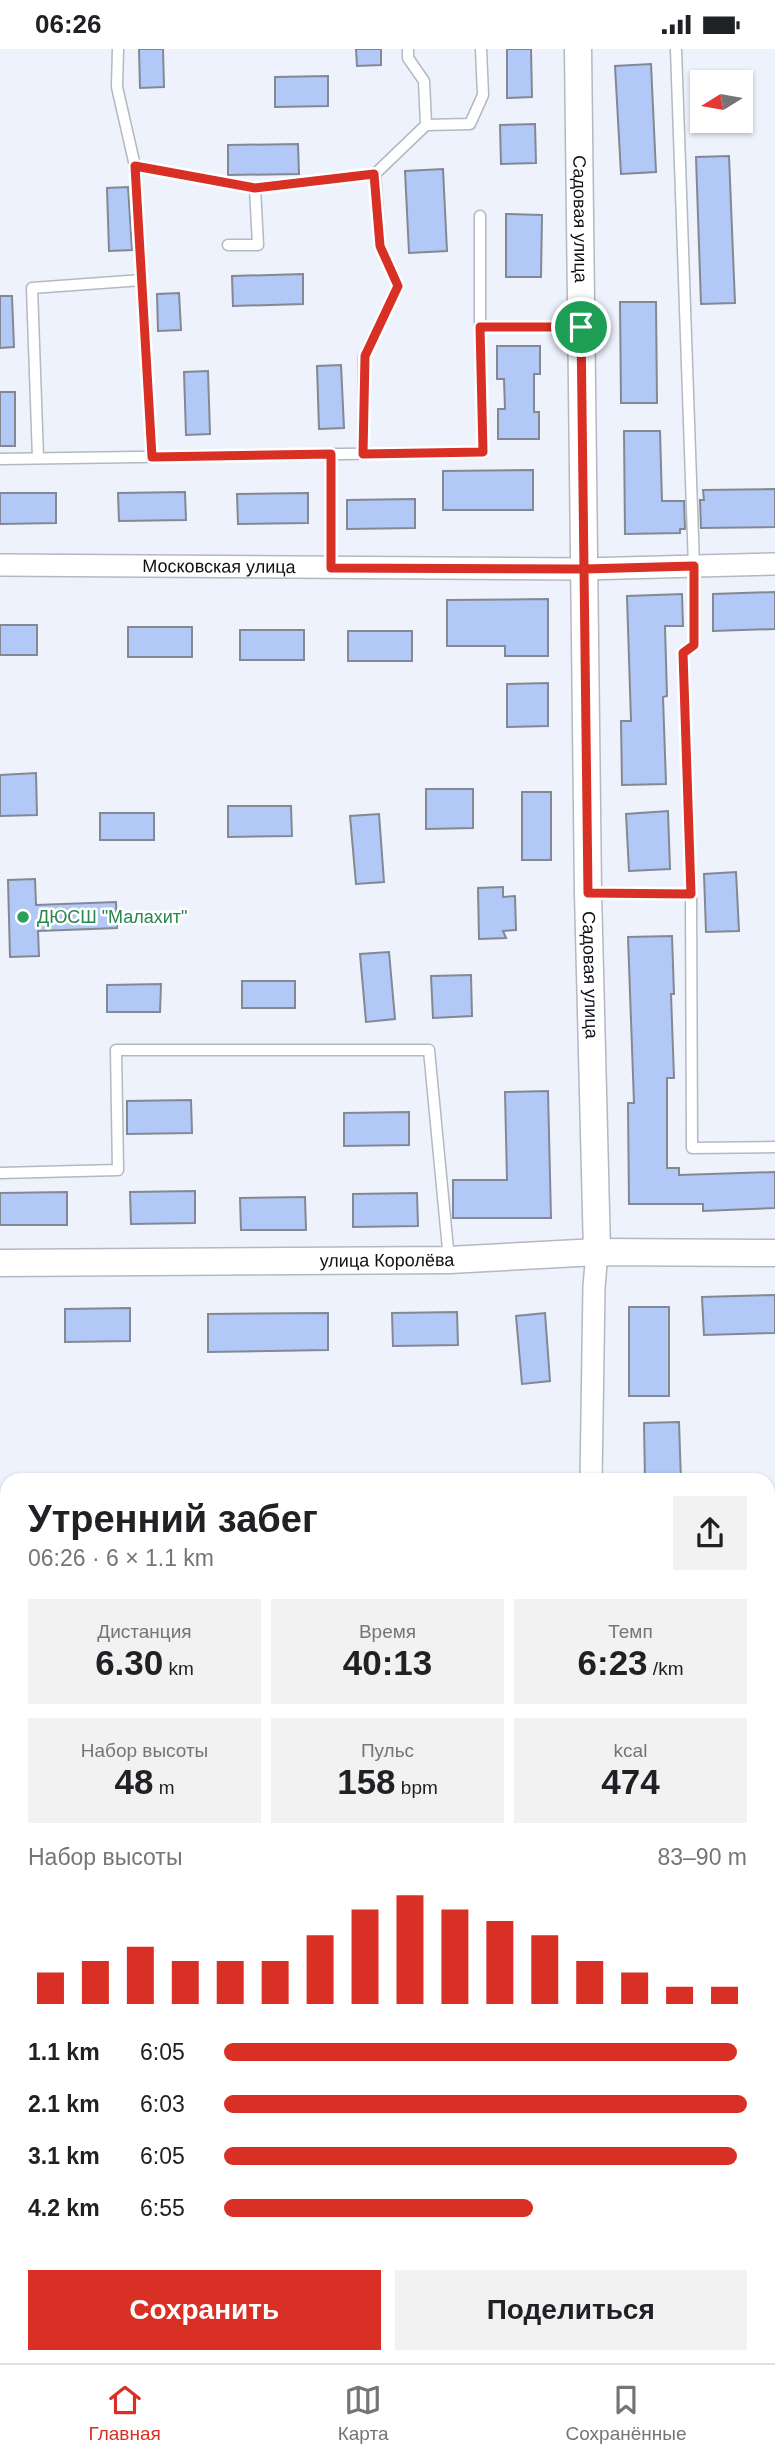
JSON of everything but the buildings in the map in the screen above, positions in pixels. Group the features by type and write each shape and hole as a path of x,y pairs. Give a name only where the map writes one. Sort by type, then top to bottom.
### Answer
{"street":[{"name":"Садовая улица","path":"578,49 588,893 597,1252 591,1473"},
{"name":"Московская улица","path":"0,565 584,569 775,564"},
{"name":"улица Королёва","path":"0,1263 449,1260 597,1252 775,1254"}],"lane":[{"path":"118,49 117,87 135,166 152,457"},
{"path":"408,49 408,58 424,81 426,125"},
{"path":"135,166 255,188 374,174 426,125 470,124 483,95 481,49"},
{"path":"676,49 694,566 694,645 683,653 691,894 692,1148 775,1147"},
{"path":"363,454 365,356 398,286 380,246 374,174"},
{"path":"228,245 258,245 255,188"},
{"path":"0,459 483,452 480,216"},
{"path":"38,458 32,288 142,280"},
{"path":"480,327 581,327"},
{"path":"331,454 331,568"},
{"path":"588,893 691,894"},
{"path":"0,1173 118,1170 116,1050 429,1050 449,1260"}],"place":[{"name":"ДЮСШ \"Малахит\"","path":"23,917"}],"route":[{"path":"581,327 480,327 483,452 363,454 365,356 398,286 380,246 374,174 255,188 135,166 152,457 331,454 331,568 584,569 588,893 691,894 683,653 694,645 694,566 584,569 581,327"}]}
